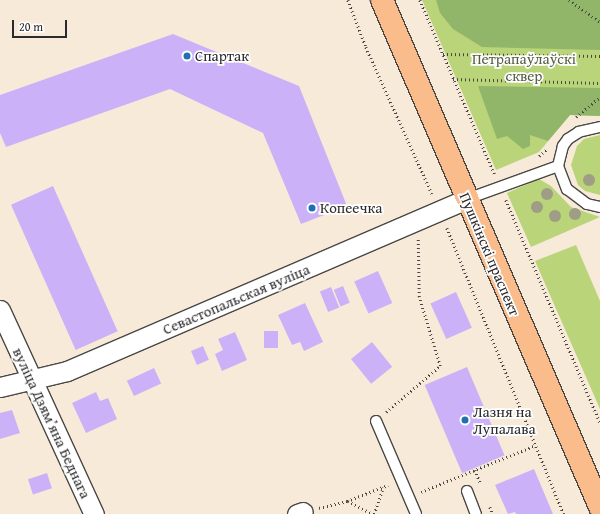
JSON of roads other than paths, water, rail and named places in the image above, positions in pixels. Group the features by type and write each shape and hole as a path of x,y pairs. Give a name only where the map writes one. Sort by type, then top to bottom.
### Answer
{"main road":[{"name":"Пушкінскі праспект","path":"382,0 600,507"}],"street":[{"name":"Севастопальская вуліца","path":"0,387 74,368 467,199"},
{"name":"вуліца Дзямʼяна Беднага","path":"0,310 94,514"}],"lane":[{"path":"600,127 579,132 568,139 563,146 558,166 567,189 587,204 600,207"},
{"path":"467,199 558,166"},
{"path":"376,421 416,514"},
{"path":"467,491 476,514"}],"place":[{"name":"Спартак","path":"187,56"},
{"name":"Копеечка","path":"312,208"},
{"name":"Лазня на Лупалава","path":"465,420"}],"park label":[{"name":"Петрапаўлаўскі сквер","path":"524,66"}]}
